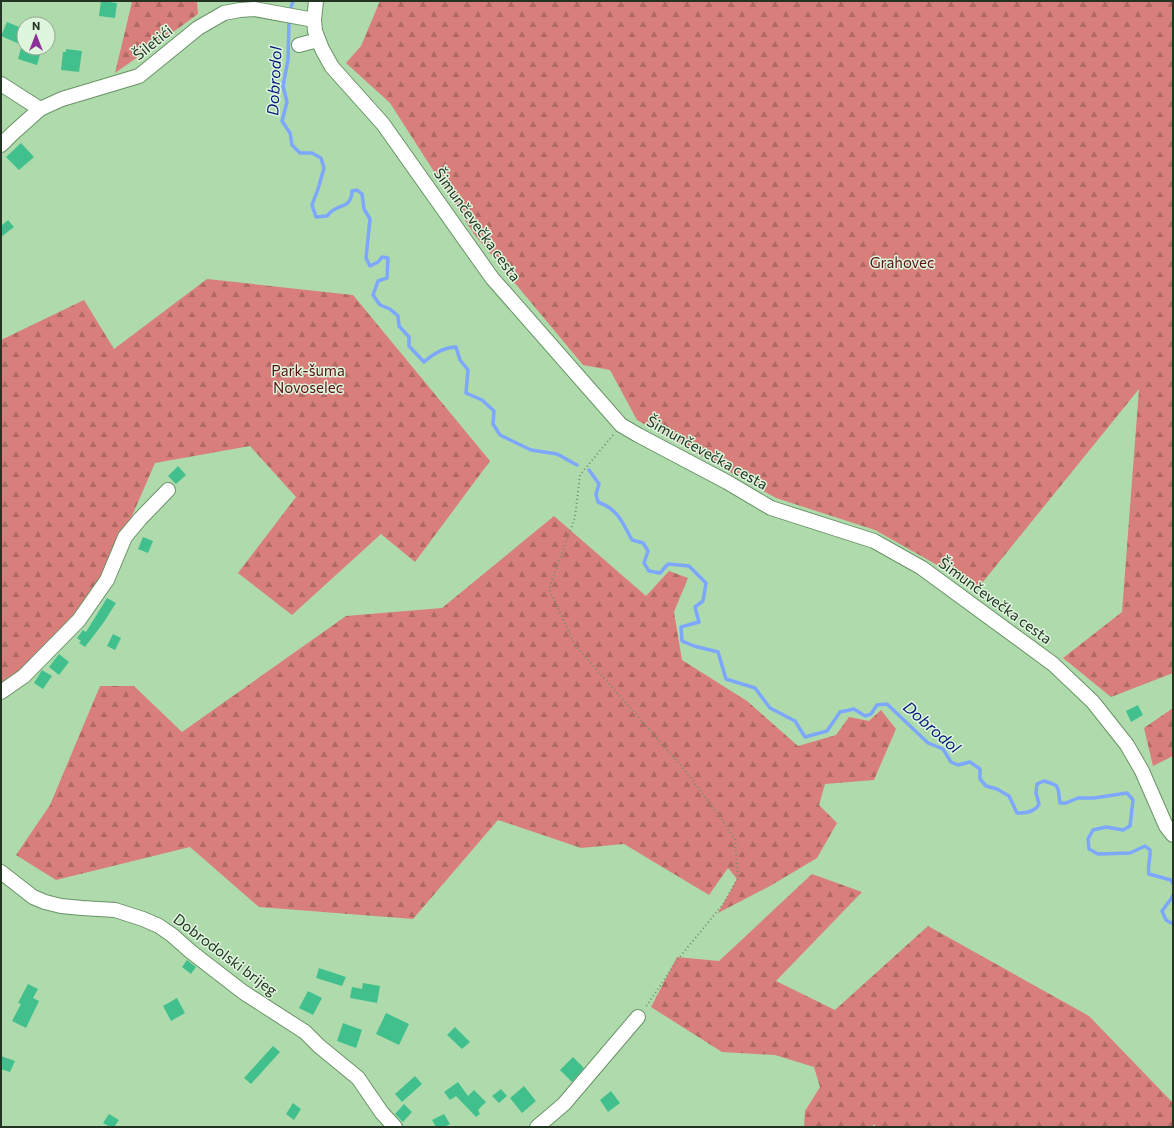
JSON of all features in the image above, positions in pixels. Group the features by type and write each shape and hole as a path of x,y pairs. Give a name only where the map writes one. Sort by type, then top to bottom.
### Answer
{"street":[{"name":"Šimunčevečka cesta","path":"316,1 314,20 315,31 322,49 332,67 383,124 492,278 621,425 638,436 727,482 771,508 874,541 922,568 1053,664 1093,702 1127,744 1142,771 1166,826 1173,835"},
{"name":"Šiletići","path":"1,145 40,109 62,98 139,76 198,28 224,13 240,10 254,10 314,20"},
{"path":"299,45 318,40"},
{"path":"1,84 40,109"},
{"path":"1,692 24,676 79,620 107,580 125,537 168,490"},
{"name":"Dobrodolski brijeg","path":"1,872 33,897 45,902 68,907 115,910 159,926 243,992 305,1032 319,1046 358,1078 382,1113 395,1127"},
{"path":"537,1127 564,1104 638,1017"}],"path":[{"path":"621,425 580,475 576,517 549,589 575,644 683,768 736,840 738,878 724,903 679,958 638,1017"}],"green space":[{"path":"128,1 197,1 198,14 115,73 132,2"},
{"name":"Grahovec","path":"380,1 1173,1 1173,673 1111,697 1063,658 1122,612 1139,389 978,588 875,530 776,498 637,420 610,370 583,365 474,234 390,103 346,63 361,46"},
{"name":"Park-šuma Novoselec","path":"207,279 353,295 490,461 415,562 381,534 292,615 238,573 296,497 250,446 155,463 105,578 35,662 1,687 1,340 84,300 114,349"},
{"path":"554,516 646,596 669,571 688,578 674,612 682,660 747,701 798,746 836,735 849,717 869,721 881,710 896,729 874,780 825,784 819,805 837,823 817,858 770,886 718,913 737,879 728,868 709,895 624,844 581,848 498,820 413,919 259,907 190,847 56,880 16,855 50,805 100,686 134,686 182,732 346,616 442,608"},
{"path":"1173,708 1173,756 1153,766 1144,728"},
{"path":"812,874 862,892 776,981 835,1010 928,926 1089,1016 1173,1103 1173,1127 876,1127 874,1124 872,1127 804,1127 805,1111 820,1087 814,1067 775,1055 722,1052 651,1007 677,957 719,961"}],"building":[{"path":"101,1 117,3 115,18 99,16"},
{"path":"7,22 16,26 16,43 1,36"},
{"path":"66,49 82,51 79,72 61,70 63,52 66,52"},
{"path":"19,56 40,56 37,65 18,59"},
{"path":"21,143 34,157 19,170 6,157"},
{"path":"8,220 14,227 1,237 1,226"},
{"path":"178,466 186,475 176,484 168,476"},
{"path":"143,537 153,541 148,553 138,549"},
{"path":"107,598 116,603 85,647 79,643 81,641 77,638 83,630 86,632"},
{"path":"113,634 121,638 115,650 107,646"},
{"path":"59,654 69,662 59,675 49,667"},
{"path":"42,670 52,676 43,689 34,683"},
{"path":"1138,705 1143,715 1131,722 1126,711"},
{"path":"187,960 196,967 191,974 182,967"},
{"path":"319,968 346,977 342,986 316,978"},
{"path":"363,983 380,986 377,1003 350,998 352,987 362,989"},
{"path":"28,984 38,989 33,998 39,1001 26,1028 12,1021 21,1004 18,1003"},
{"path":"308,991 322,998 313,1015 299,1008"},
{"path":"177,998 185,1013 171,1021 163,1006"},
{"path":"386,1013 409,1024 399,1045 376,1034"},
{"path":"343,1023 362,1030 356,1048 337,1041"},
{"path":"455,1027 470,1042 462,1049 447,1035"},
{"path":"273,1046 280,1052 251,1084 244,1078"},
{"path":"1,1056 15,1061 10,1072 1,1069"},
{"path":"573,1057 584,1068 572,1082 560,1070"},
{"path":"415,1076 422,1084 402,1102 395,1094"},
{"path":"458,1082 468,1096 474,1090 486,1102 478,1110 480,1114 476,1117 456,1096 450,1100 444,1092"},
{"path":"524,1086 536,1101 522,1113 510,1098"},
{"path":"501,1089 507,1096 499,1103 492,1096"},
{"path":"611,1091 620,1103 608,1112 600,1100"},
{"path":"293,1103 301,1109 294,1120 286,1114"},
{"path":"404,1104 412,1112 403,1122 395,1114"},
{"path":"109,1114 119,1120 114,1127 110,1127 103,1123"},
{"path":"444,1114 450,1124 444,1127 436,1127 432,1120"}],"waterway":[{"name":"Dobrodol","path":"290,11 293,1"},
{"name":"Dobrodol","path":"289,20 288,60 283,86 287,102 282,121 290,133 292,145 300,153 312,153 321,158 324,168 312,205 316,217 327,216 335,209 346,204 351,197 352,191 357,190 362,194 364,209 370,219 366,258 370,266 378,262 382,257 388,258 387,278 378,281 373,295 380,305 390,309 398,316 399,326 409,337 409,346 424,362 438,352 447,348 456,347 460,360 468,370 466,393 482,400 494,411 493,424 500,435 531,450 557,454 577,465"},
{"name":"Dobrodol","path":"589,470 599,484 596,494 598,502 611,509 619,517 632,540 643,543 648,551 644,563 649,571 660,573 668,564 689,566 706,583 703,601 695,607 699,622 681,627 682,641 694,646 718,652 726,679 755,688 770,708 795,721 805,737 827,731 840,712 854,709 865,716 871,714 877,705 887,704 928,743 943,749 951,762 958,765 970,762 980,769 980,779 986,786 997,789 1009,796 1017,813 1030,812 1037,807 1039,804 1036,793 1037,784 1044,781 1054,784 1058,788 1060,803 1066,803 1078,798 1094,798 1127,793 1133,800 1130,826 1123,830 1106,827 1093,830 1088,839 1089,849 1098,854 1130,853 1145,846 1150,850 1148,868 1149,874 1171,880 1173,884"},
{"name":"Dobrodol","path":"1173,895 1162,911 1166,920 1173,924"}]}
